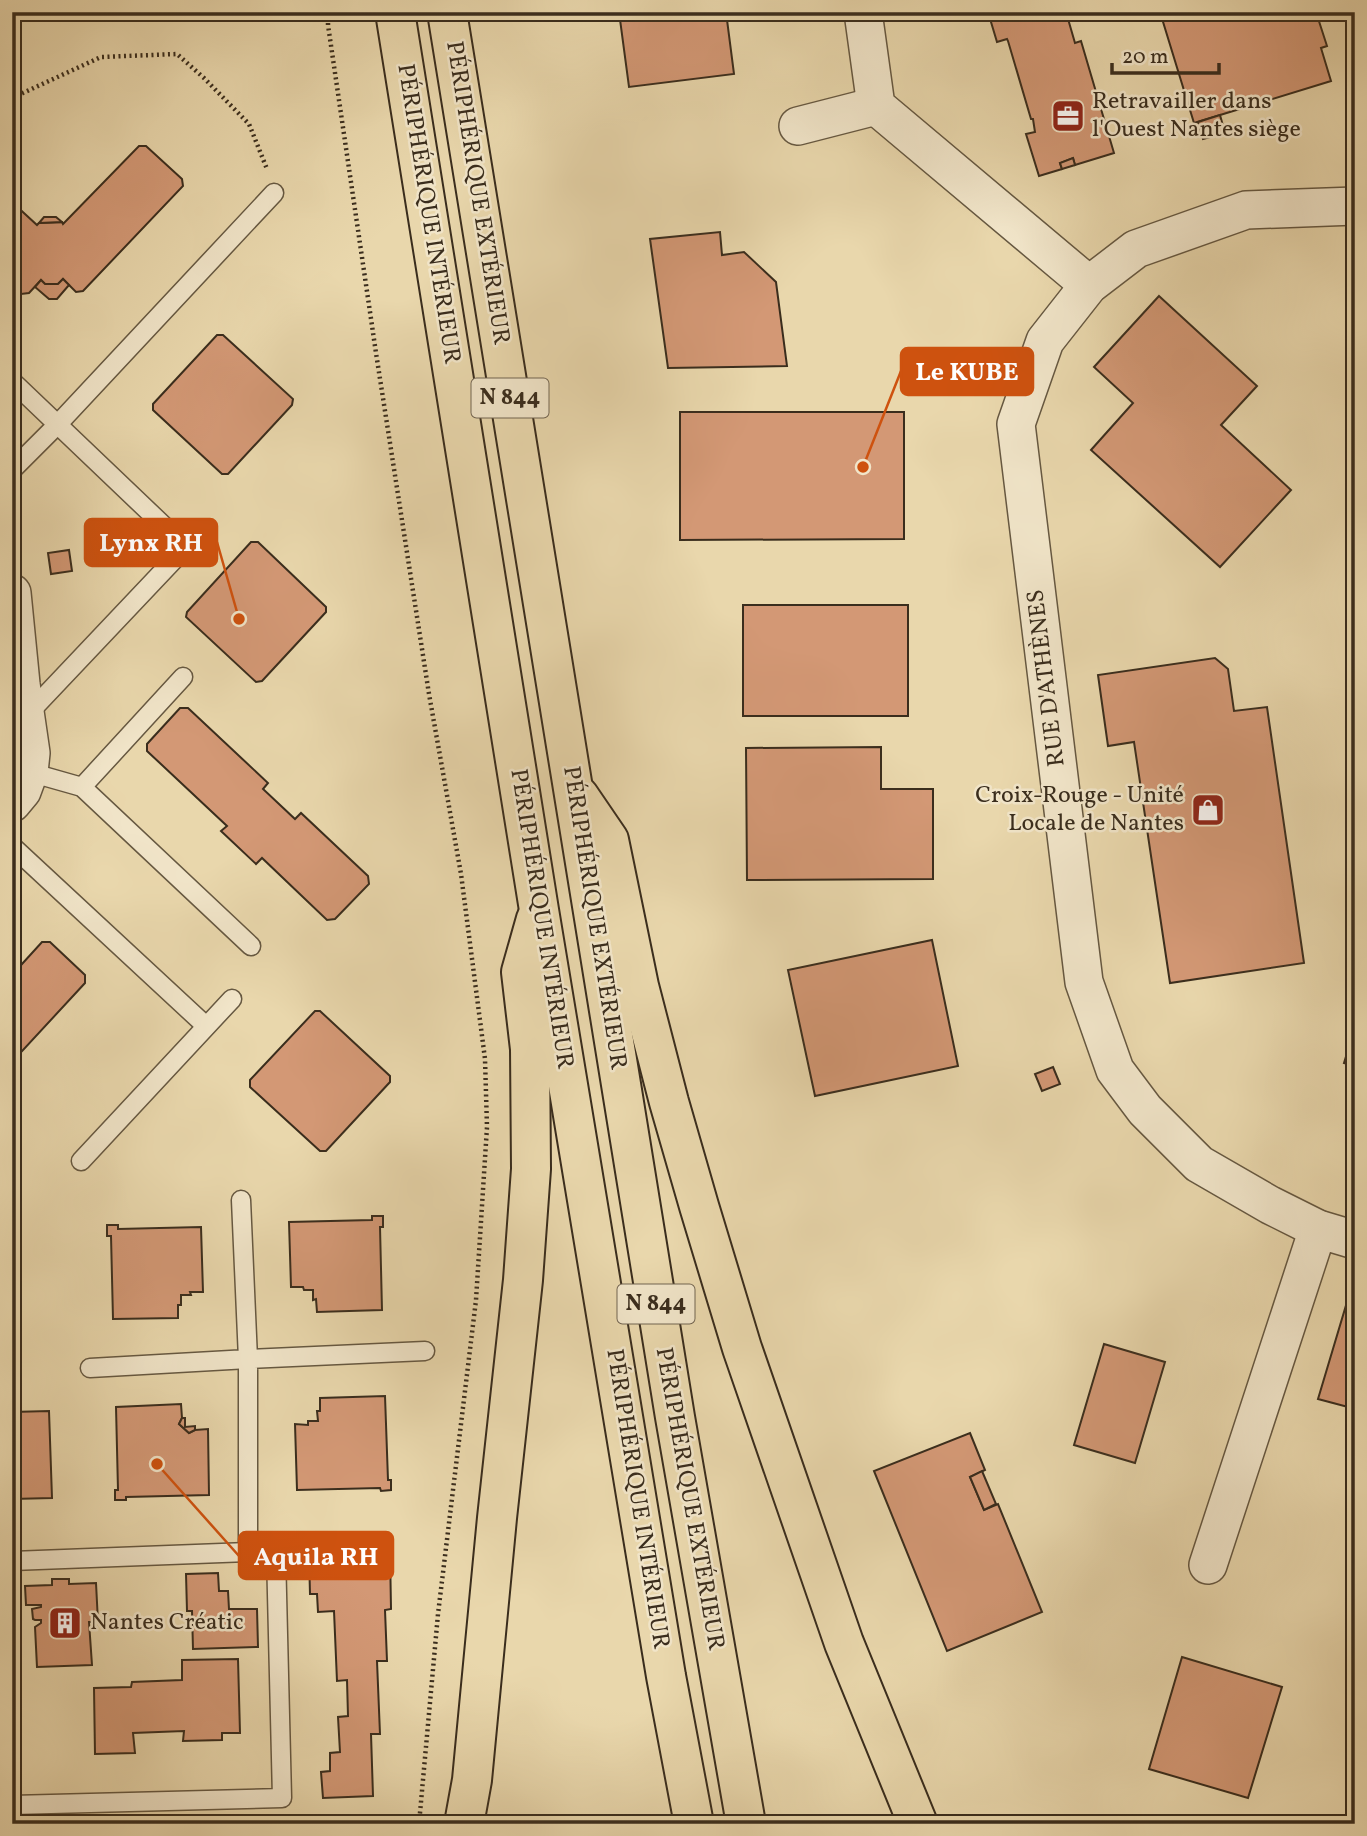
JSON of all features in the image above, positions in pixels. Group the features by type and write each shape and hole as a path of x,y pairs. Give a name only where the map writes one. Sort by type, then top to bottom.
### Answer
{"highway":[{"name":"PÉRIPHÉRIQUE INTÉRIEUR","path":"395,12 539,910 666,1676 693,1818"},
{"name":"PÉRIPHÉRIQUE EXTÉRIEUR","path":"447,12 677,1430 746,1823"},
{"path":"572,785 609,840 639,986 669,1102 738,1335 844,1643 918,1824"},
{"path":"464,1824 472,1780 523,1280 531,1169 530,1049 521,972 539,910"}],"street":[{"path":"863,12 876,106 1089,285"},
{"path":"798,126 876,106"},
{"name":"RUE D'ATHÈNES","path":"1355,206 1246,210 1136,249 1089,285 1045,341 1016,424 1084,982 1115,1070 1145,1111 1199,1164 1270,1205 1318,1228 1355,1240"},
{"path":"12,593 31,752 21,788"},
{"path":"1208,1565 1318,1228"}],"lane":[{"path":"12,470 274,193"},
{"path":"12,381 186,547 26,716"},
{"path":"82,787 184,677"},
{"path":"21,788 82,787 251,946"},
{"path":"12,846 206,1026"},
{"path":"81,1161 232,999"},
{"path":"241,1200 248,1359 248,1552"},
{"path":"90,1368 425,1351"},
{"path":"12,1561 276,1553 282,1798 12,1805"}],"path":[{"path":"328,12 380,380 429,694 461,874 485,1059 486,1127 476,1300 438,1614 419,1824"},
{"path":"12,98 101,57 177,54 249,124 274,193"}],"building":[{"path":"619,12 726,12 734,74 629,87"},
{"path":"988,12 1066,12 1075,43 1081,41 1114,153 1075,165 1073,158 1060,163 1062,169 1039,176 1026,134 1035,132 1033,119 1008,41 997,42"},
{"path":"1160,12 1316,12 1327,46 1321,48 1331,81 1194,123"},
{"path":"1344,12 1355,12 1355,38 1352,39"},
{"path":"1220,115 1225,133 1203,139 1198,122"},
{"path":"139,146 146,146 182,179 183,186 83,291 76,292 63,279 58,284 45,284 41,280 29,293 21,294 12,285 12,202 37,225 63,224"},
{"path":"1073,158 1075,165 1062,169 1060,163"},
{"path":"44,217 56,217 62,222 39,223"},
{"path":"720,232 722,255 744,252 776,282 787,366 668,368 650,239"},
{"path":"63,279 69,285 57,299 49,299 35,287 41,280 45,284 58,284"},
{"path":"1159,296 1257,386 1221,425 1291,490 1220,567 1091,450 1133,403 1094,367"},
{"path":"217,335 223,335 293,399 292,405 228,474 222,474 153,410 153,404"},
{"path":"680,412 904,412 904,539 680,540"},
{"path":"251,542 258,542 326,607 326,612 262,681 256,682 186,617 187,612"},
{"path":"69,550 72,571 51,574 48,553"},
{"path":"743,605 908,605 908,716 743,716"},
{"path":"1215,658 1228,669 1234,711 1267,707 1304,963 1170,983 1134,742 1108,746 1098,675"},
{"path":"180,708 188,708 268,783 263,789 295,819 301,813 368,876 369,884 335,919 327,920 262,858 256,864 221,831 227,826 147,751 147,744"},
{"path":"881,747 881,789 933,789 933,879 747,880 746,748"},
{"path":"932,940 958,1066 815,1096 788,970"},
{"path":"42,942 50,942 85,975 85,983 12,1062 12,975"},
{"path":"315,1011 320,1011 390,1076 390,1082 326,1151 320,1151 250,1087 250,1080"},
{"path":"1355,1027 1355,1066 1344,1063"},
{"path":"1053,1067 1060,1084 1042,1091 1035,1074"},
{"path":"372,1216 383,1216 383,1227 380,1227 382,1310 317,1312 313,1290 291,1287 289,1222 372,1220"},
{"path":"107,1225 118,1225 118,1229 201,1227 203,1292 181,1295 178,1318 113,1319 111,1236 107,1236"},
{"path":"12,1231 15,1305 12,1305"},
{"path":"1347,1302 1355,1304 1355,1403 1349,1402 1348,1407 1318,1399"},
{"path":"1104,1344 1165,1362 1135,1463 1074,1445"},
{"path":"385,1396 388,1480 391,1480 391,1490 297,1490 295,1424 308,1425 308,1421 318,1421 320,1398"},
{"path":"181,1404 182,1418 179,1424 189,1433 208,1429 209,1495 126,1497 126,1500 115,1500 115,1490 118,1490 116,1407"},
{"path":"49,1411 52,1498 12,1499 12,1412"},
{"path":"182,1418 185,1418 185,1427 195,1426 195,1430 189,1433 179,1424"},
{"path":"970,1433 985,1470 970,1477 984,1510 998,1504 1042,1612 947,1651 874,1471"},
{"path":"982,1471 996,1504 984,1510 970,1477"},
{"path":"390,1552 391,1609 385,1610 387,1661 377,1661 380,1734 371,1734 373,1796 323,1798 321,1772 330,1771 330,1753 340,1752 338,1717 348,1716 347,1680 337,1681 334,1611 318,1612 317,1594 310,1594 309,1555"},
{"path":"218,1573 219,1591 228,1591 229,1609 257,1609 258,1647 193,1649 192,1611 187,1611 186,1574"},
{"name":"Nantes Créatic","path":"52,1579 69,1579 69,1584 96,1583 98,1622 89,1622 92,1665 37,1667 35,1627 41,1620 33,1619 32,1609 41,1605 26,1605 25,1586 52,1585"},
{"path":"1182,1657 1282,1687 1248,1798 1149,1769"},
{"path":"238,1659 240,1733 222,1733 222,1740 183,1741 184,1731 133,1733 135,1753 95,1754 94,1688 131,1687 132,1682 182,1680 182,1660"}],"place":[{"name":"Retravailler dans l'Ouest Nantes siège","path":"1068,116"},
{"name":"Le KUBE","path":"863,467"},
{"name":"Lynx RH","path":"239,619"},
{"name":"Croix-Rouge - Unité Locale de Nantes","path":"1208,810"},
{"name":"Aquila RH","path":"157,1464"},
{"name":"Nantes Créatic","path":"65,1623"}]}
